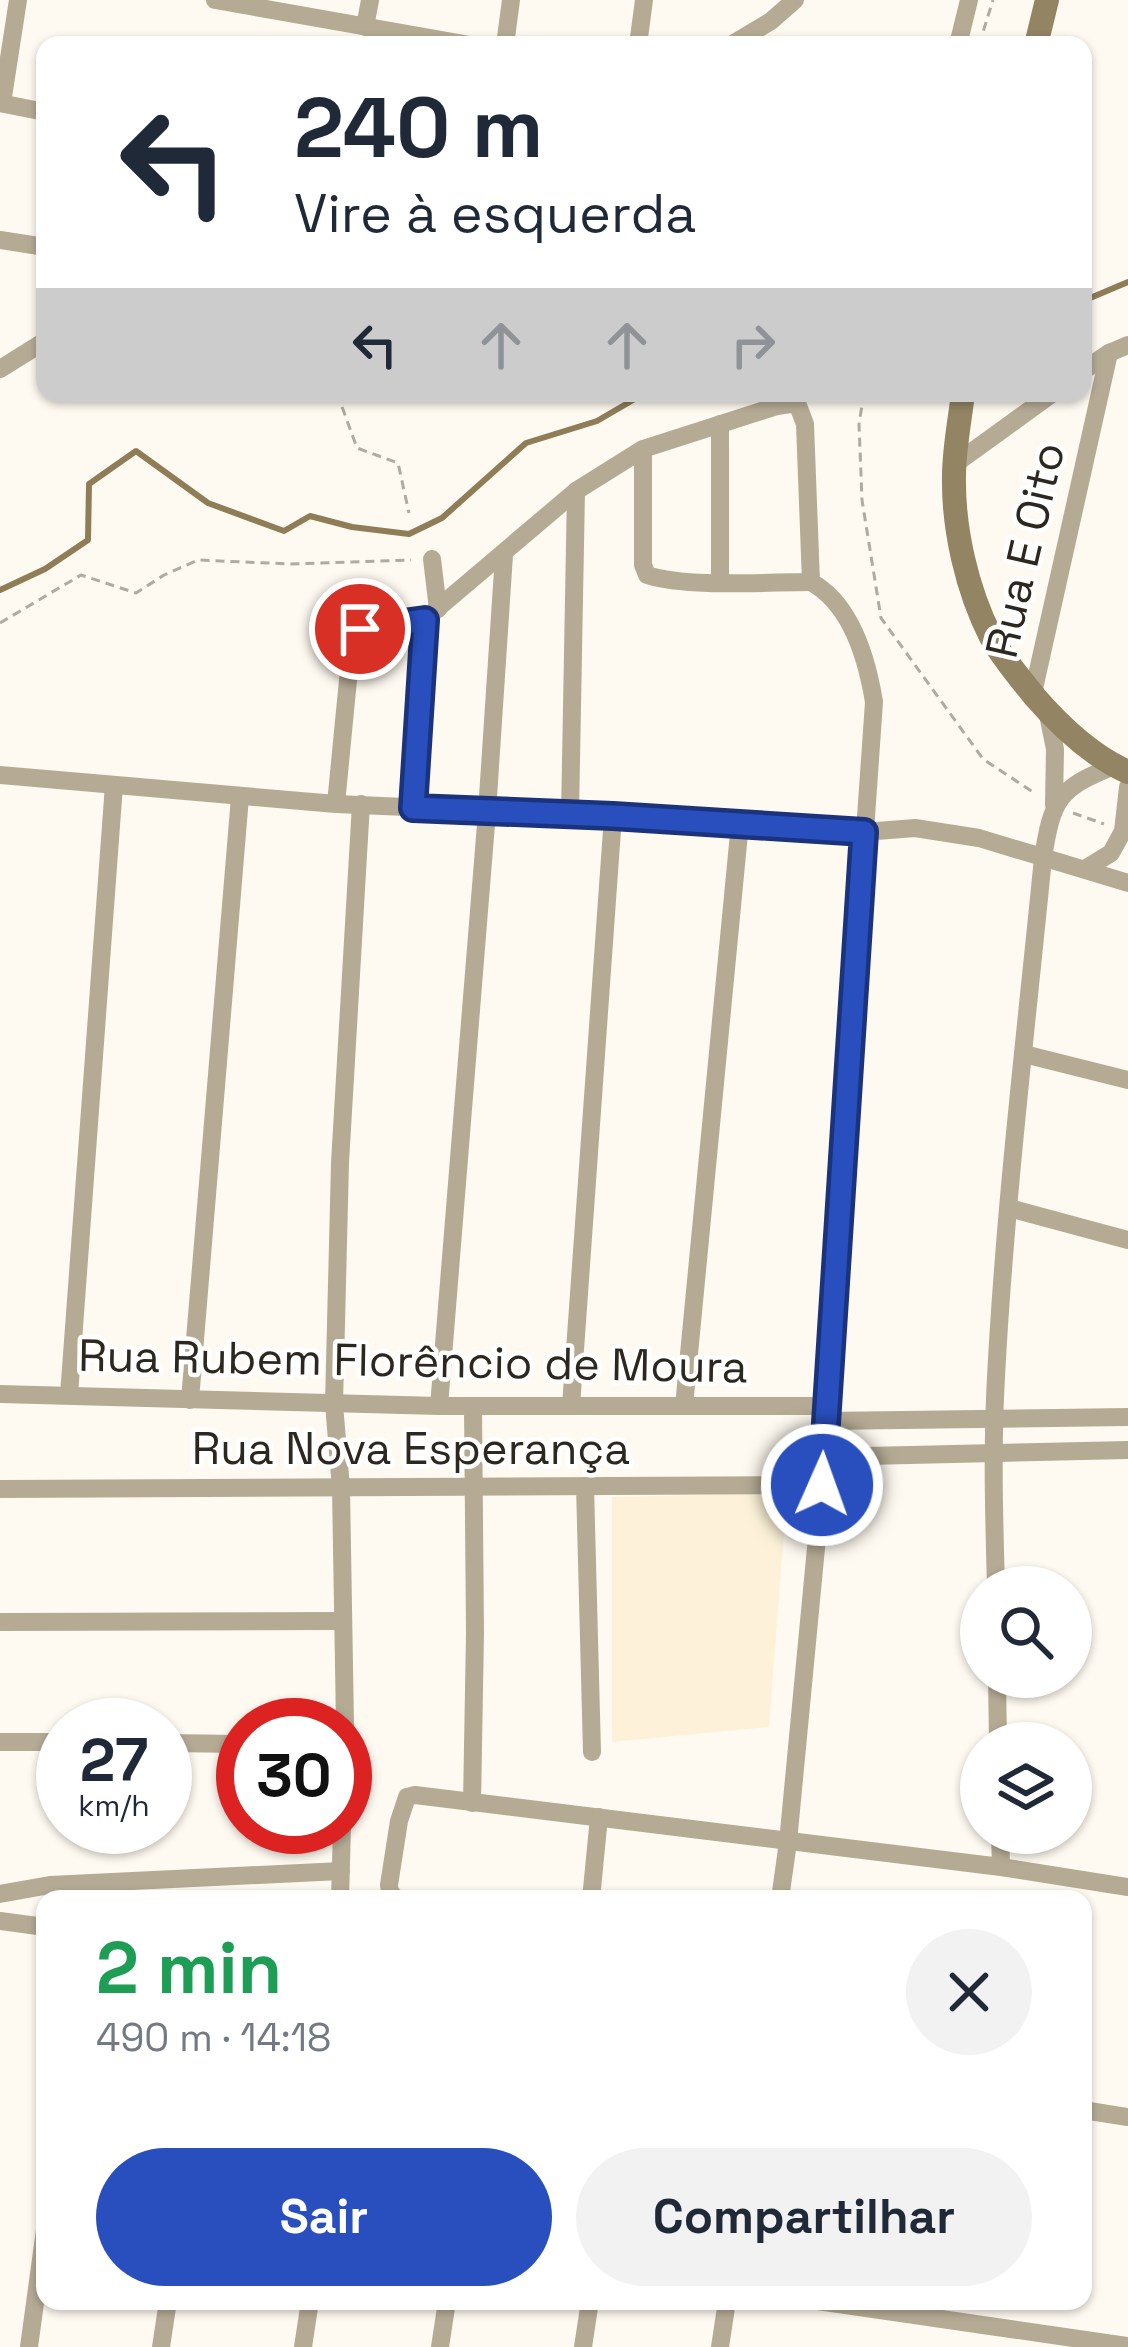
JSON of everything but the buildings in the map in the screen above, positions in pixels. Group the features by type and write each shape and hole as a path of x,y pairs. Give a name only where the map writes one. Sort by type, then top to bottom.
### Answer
{"street":[{"path":"18,0 1,103 36,110"},
{"path":"219,0 418,36"},
{"path":"365,27 370,0"},
{"path":"506,36 511,0"},
{"path":"639,36 644,0"},
{"path":"746,36 794,0"},
{"path":"960,36 969,0"},
{"path":"1038,36 1047,0"},
{"path":"0,240 36,246"},
{"path":"0,369 36,347"},
{"path":"1092,365 1118,349"},
{"name":"Rua E Oito","path":"996,1566 994,1418 1009,1208 1043,858 1054,805 1055,749 1040,702 1118,349"},
{"path":"962,402 955,464 958,529 974,595 992,638 1040,702 1079,742 1123,775"},
{"path":"955,464 1041,402"},
{"path":"336,804 355,632 432,614 576,491 643,448 797,403 802,411 811,582"},
{"path":"720,424 720,583"},
{"path":"643,448 647,575 720,583 811,582 824,589 856,637 874,702 822,1485 781,1890"},
{"path":"570,815 576,491"},
{"path":"440,1406 505,555"},
{"path":"413,808 432,614 432,559"},
{"path":"1054,805 1068,788 1123,775"},
{"path":"1084,869 1111,853 1124,832 1123,775"},
{"path":"0,776 336,804 864,832 915,828 980,838 1128,883"},
{"path":"68,1395 114,785"},
{"path":"190,1400 239,797"},
{"path":"344,1698 341,1489 334,1404 340,1163 361,805"},
{"path":"571,1406 613,816"},
{"path":"684,1406 740,824"},
{"path":"1024,1054 1128,1080"},
{"path":"1009,1208 1128,1240"},
{"name":"Rua Rubem Florêncio de Moura","path":"0,1394 440,1406 684,1406 994,1418 1128,1417"},
{"path":"472,1802 473,1406"},
{"path":"824,1457 1128,1450"},
{"name":"Rua Nova Esperança","path":"0,1489 822,1485"},
{"path":"585,1486 592,1752"},
{"path":"0,1622 342,1621"},
{"path":"0,1742 36,1742"},
{"path":"390,1890 399,1821 410,1795 1128,1887"},
{"path":"592,1890 599,1817"},
{"path":"340,1890 342,1854"},
{"path":"1000,1854 1000,1867"},
{"path":"0,1894 70,1883 341,1871"},
{"path":"0,1921 36,1926"},
{"path":"1092,2111 1128,2117"},
{"path":"28,2347 36,2292"},
{"path":"161,2347 167,2310"},
{"path":"303,2347 309,2310"},
{"path":"440,2347 446,2310"},
{"path":"583,2347 589,2310"},
{"path":"720,2347 726,2310"},
{"path":"880,2310 1128,2346"}],"path":[{"path":"982,36 993,0"},
{"path":"340,402 357,448 398,463 409,513"},
{"path":"863,402 862,500 881,618 983,759 1054,805 1124,832"},
{"path":"0,623 81,574 136,592 198,560 290,564 432,559"}],"shaded area":[{"path":"787,1493 769,1727 612,1742 612,1497"}],"waterway":[{"path":"1092,297 1128,282"},
{"path":"0,590 45,569 88,540 89,484 136,451 208,503 284,531 310,516 409,534 442,518 526,443 597,421 630,402"}],"route":[{"path":"360,629 425,620 413,808 864,832 822,1485"}]}
